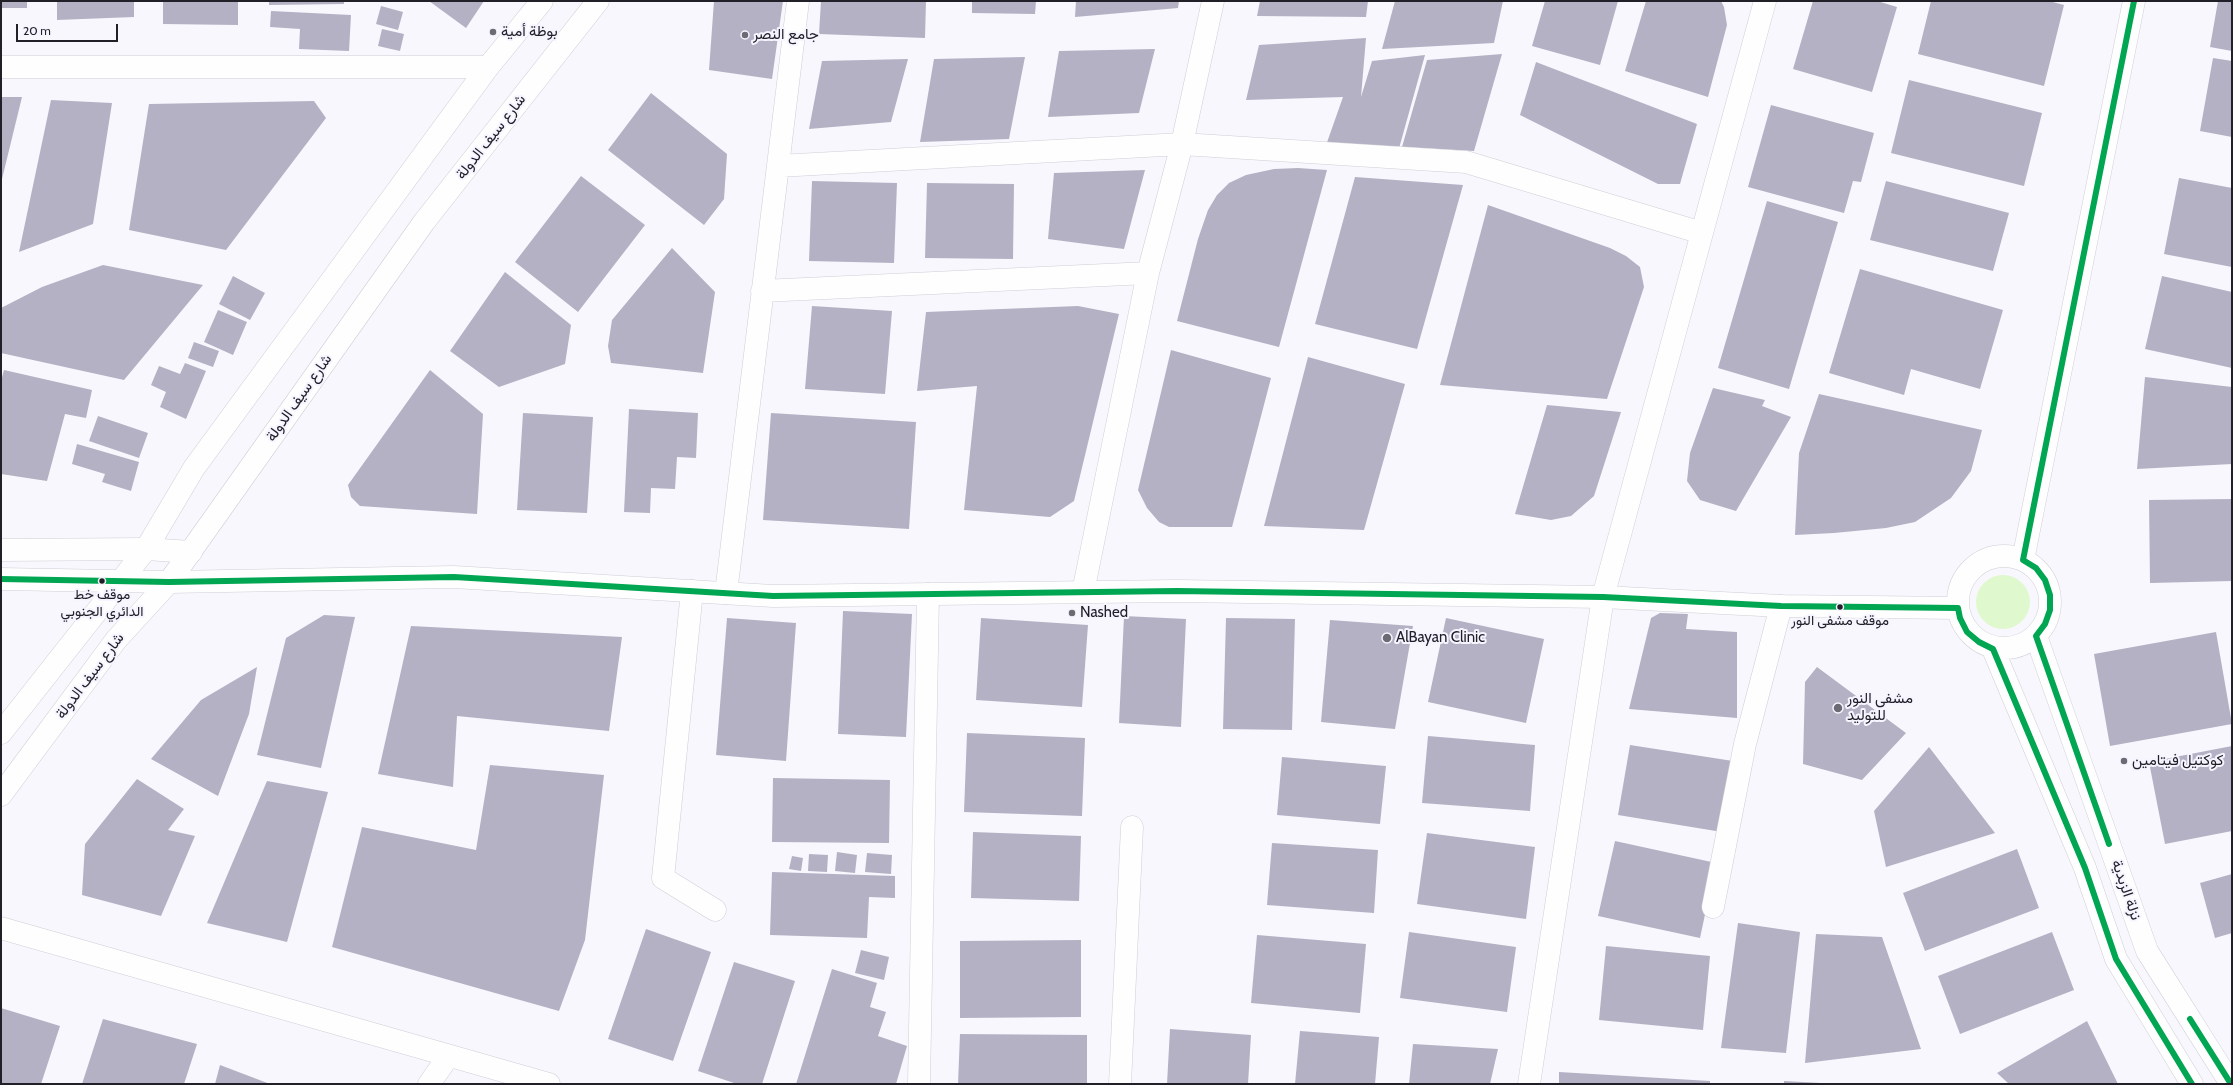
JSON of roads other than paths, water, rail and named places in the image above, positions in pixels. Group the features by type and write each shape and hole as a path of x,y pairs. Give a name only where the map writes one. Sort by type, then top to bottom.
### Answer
{"street":[{"path":"1,733 146,549 194,468 488,67 542,1"},
{"name":"شارع سيف الدولة","path":"1,795 116,640 169,582 424,222 598,1"},
{"path":"726,593 798,1"},
{"path":"1083,592 1148,273 1182,144 1213,1"},
{"path":"1529,1084 1603,597 1765,1"},
{"path":"2024,560 2134,1"},
{"path":"1,67 488,67"},
{"path":"778,166 1182,144 1466,162 1702,233"},
{"path":"762,291 1148,273"},
{"path":"1,550 146,549 191,552"},
{"path":"1994,556 2009,556 2024,560 2036,568 2045,580 2050,595 2050,610 2045,624 2036,636 2024,644 2009,649 1993,649 1979,642 1967,632 1960,618 1958,608 1960,586 1968,572 1980,562 1994,556"},
{"path":"1,579 53,578 121,582 169,582 454,577 773,596 1177,591 1603,597 1781,606 1958,608"},
{"path":"692,591 663,878 715,910"},
{"path":"919,1084 928,594"},
{"path":"1713,907 1745,744 1781,606"},
{"name":"نزلة الزبدية","path":"2036,636 2147,951 2231,1084"},
{"name":"نزلة الزبدية","path":"1993,649 2085,868 2116,959 2192,1084"},
{"path":"1120,1084 1132,827"},
{"path":"1,928 550,1084"},
{"path":"429,1084 448,1056"}],"place":[{"name":"بوظة أمية","path":"493,32"},
{"name":"جامع النصر","path":"745,35"},
{"name":"موقف خط الدائري الجنوبي","path":"102,581"},
{"name":"موقف مشفى النور","path":"1840,607"},
{"name":"Nashed","path":"1072,613"},
{"name":"AlBayan Clinic","path":"1387,638"},
{"name":"مشفى النور للتوليد","path":"1838,708"},
{"name":"كوكتيل فيتامين","path":"2124,761"}]}
